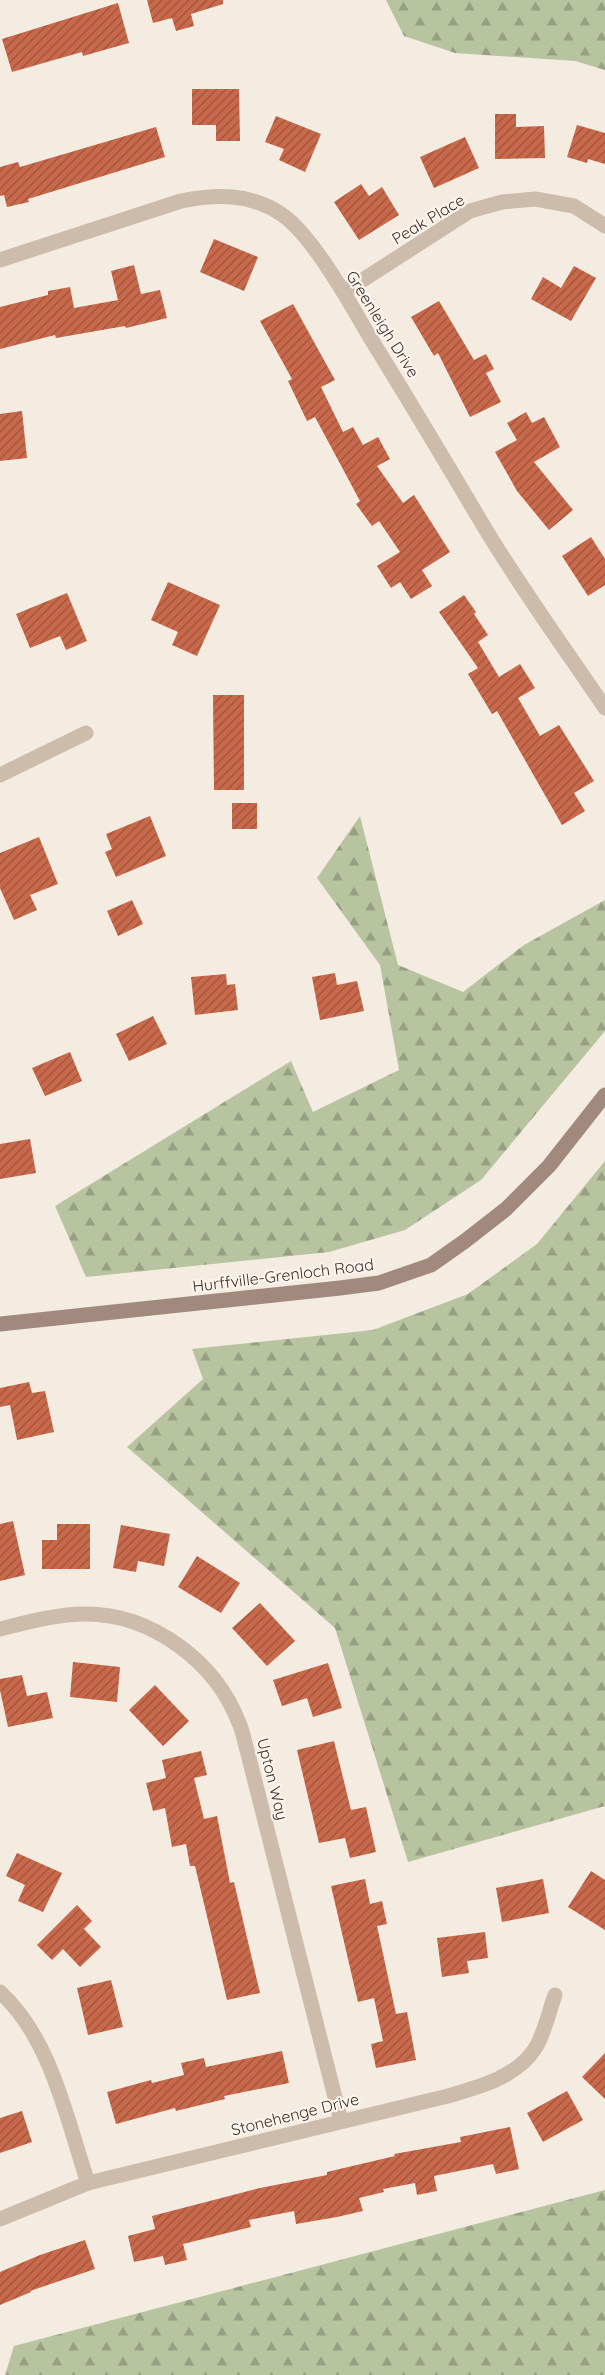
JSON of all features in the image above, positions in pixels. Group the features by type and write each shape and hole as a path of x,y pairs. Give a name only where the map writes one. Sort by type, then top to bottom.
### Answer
{"main road":[{"name":"Hurffville-Grenloch Road","path":"0,1324 379,1283 431,1265 506,1209 549,1166 605,1095"}],"street":[{"name":"Greenleigh Drive","path":"0,260 181,201 208,196 238,197 262,204 282,214 300,230 344,292 488,533 605,708"},
{"name":"Peak Place","path":"344,292 470,212 502,202 535,199 574,206 605,226"},
{"path":"0,775 86,733"},
{"name":"Upton Way","path":"0,1629 65,1615 105,1615 126,1619 149,1627 170,1640 210,1674 239,1722 341,2121"},
{"path":"0,1992 10,2001 24,2021 47,2060 88,2183"},
{"name":"Stonehenge Drive","path":"0,2219 88,2183 458,2093 506,2075 523,2062 536,2047 555,1995"}],"green space":[{"path":"386,0 605,0 605,70 575,61 455,53 404,36"},
{"path":"360,816 398,965 463,992 524,945 605,900 605,1031 481,1180 405,1230 329,1252 86,1277 55,1206 291,1061 313,1112 399,1070 380,965 317,878"},
{"path":"605,1161 605,1806 408,1862 335,1628 127,1447 203,1379 192,1349 373,1330 468,1294 537,1244"},
{"path":"605,2190 605,2375 5,2375 14,2346"}],"building":[{"path":"147,0 223,0 223,4 191,14 194,26 176,31 172,18 153,23"},
{"path":"118,3 129,43 83,56 82,52 12,72 2,39"},
{"path":"192,89 239,89 240,141 216,141 216,125 192,125"},
{"path":"495,114 516,114 516,127 544,126 545,158 495,159"},
{"path":"276,116 321,134 305,172 279,160 284,149 265,142"},
{"path":"577,125 605,133 605,164 588,159 587,163 567,157"},
{"path":"156,127 165,157 28,199 29,202 7,207 4,195 0,196 0,167 18,162 20,167"},
{"path":"465,137 479,168 434,188 420,157"},
{"path":"361,184 369,196 382,187 399,215 359,240 334,202"},
{"path":"214,239 258,257 244,291 200,272"},
{"path":"134,265 141,294 160,290 167,318 126,328 125,326 56,338 55,335 0,349 0,307 48,295 48,291 70,287 74,308 118,300 111,271"},
{"path":"574,266 596,278 571,321 531,299 543,277 561,288"},
{"path":"439,301 474,360 486,354 494,369 486,373 501,402 470,417 438,353 434,356 411,317"},
{"path":"293,304 335,380 321,387 343,432 353,427 363,445 378,437 390,459 377,466 403,503 414,495 450,552 422,570 432,586 411,599 400,582 391,588 377,566 400,552 379,521 372,526 356,504 360,501 315,417 307,421 288,381 292,379 260,321"},
{"path":"22,411 27,458 0,461 0,414"},
{"path":"526,412 532,423 544,417 560,447 534,462 573,510 549,530 517,491 495,452 517,440 507,423"},
{"path":"591,537 605,559 605,585 588,596 562,556"},
{"path":"168,582 220,605 197,656 172,645 178,632 151,620"},
{"path":"67,593 87,641 66,650 60,636 30,648 16,614"},
{"path":"464,595 488,635 478,642 499,677 520,664 535,688 518,698 540,736 559,725 594,781 574,793 585,811 562,825 497,711 492,714 468,674 478,668 439,612"},
{"path":"213,695 244,695 244,790 214,790"},
{"path":"232,803 257,803 257,829 232,829"},
{"path":"150,816 166,856 116,877 105,852 112,849 106,834"},
{"path":"39,837 58,884 30,895 37,910 14,920 0,888 0,853"},
{"path":"132,900 143,924 118,936 107,911"},
{"path":"335,973 337,985 357,981 364,1011 320,1020 312,977"},
{"path":"226,974 227,985 235,984 238,1010 195,1015 191,977"},
{"path":"153,1016 167,1044 129,1061 116,1034"},
{"path":"70,1052 82,1081 45,1096 32,1068"},
{"path":"30,1139 36,1173 0,1179 0,1144"},
{"path":"29,1382 32,1393 45,1391 54,1432 17,1440 10,1405 0,1407 0,1388"},
{"path":"13,1521 25,1575 0,1581 0,1524"},
{"path":"57,1524 90,1524 90,1569 42,1569 42,1540 57,1540"},
{"path":"121,1525 170,1534 164,1566 138,1561 136,1572 113,1568"},
{"path":"197,1556 240,1583 221,1613 178,1587"},
{"path":"260,1603 295,1641 267,1666 232,1628"},
{"path":"73,1662 120,1667 117,1702 70,1697"},
{"path":"328,1663 342,1708 313,1717 307,1698 282,1706 273,1680"},
{"path":"22,1675 27,1696 47,1692 53,1718 8,1727 0,1690 0,1679"},
{"path":"155,1685 189,1721 163,1746 129,1710"},
{"path":"334,1741 351,1810 366,1807 376,1852 350,1858 345,1838 319,1843 297,1750"},
{"path":"201,1751 207,1775 194,1778 204,1819 217,1816 230,1883 234,1882 260,1993 227,2000 195,1866 190,1866 186,1844 172,1847 165,1808 153,1811 146,1783 166,1778 162,1760"},
{"path":"17,1853 62,1873 43,1912 18,1901 25,1885 6,1876"},
{"path":"591,1871 605,1880 605,1930 568,1907"},
{"path":"365,1879 370,1904 382,1901 387,1924 377,1926 396,2014 407,2012 416,2060 376,2068 371,2044 383,2041 374,1998 358,2002 331,1886"},
{"path":"543,1879 549,1913 502,1922 496,1888"},
{"path":"77,1905 92,1921 84,1929 101,1947 80,1967 63,1949 52,1960 37,1945"},
{"path":"485,1932 488,1958 467,1961 469,1973 442,1977 437,1938"},
{"path":"111,1980 123,2027 88,2035 77,1988"},
{"path":"282,2051 289,2083 224,2096 225,2099 176,2111 175,2108 116,2124 107,2092 151,2080 152,2083 184,2075 181,2063 204,2058 206,2067"},
{"path":"605,2053 605,2099 582,2077"},
{"path":"567,2091 583,2120 543,2142 527,2113"},
{"path":"22,2111 32,2142 0,2153 0,2118"},
{"path":"510,2127 519,2169 496,2174 493,2164 434,2176 437,2191 417,2195 415,2183 383,2189 384,2192 359,2198 363,2211 337,2217 296,2224 294,2211 249,2220 251,2227 183,2244 187,2260 165,2265 163,2256 134,2262 128,2236 155,2229 152,2216 260,2188 327,2175 327,2172 395,2156 394,2154 461,2142 460,2137"},
{"path":"85,2240 95,2269 30,2291 0,2305 0,2272 40,2255"}]}
